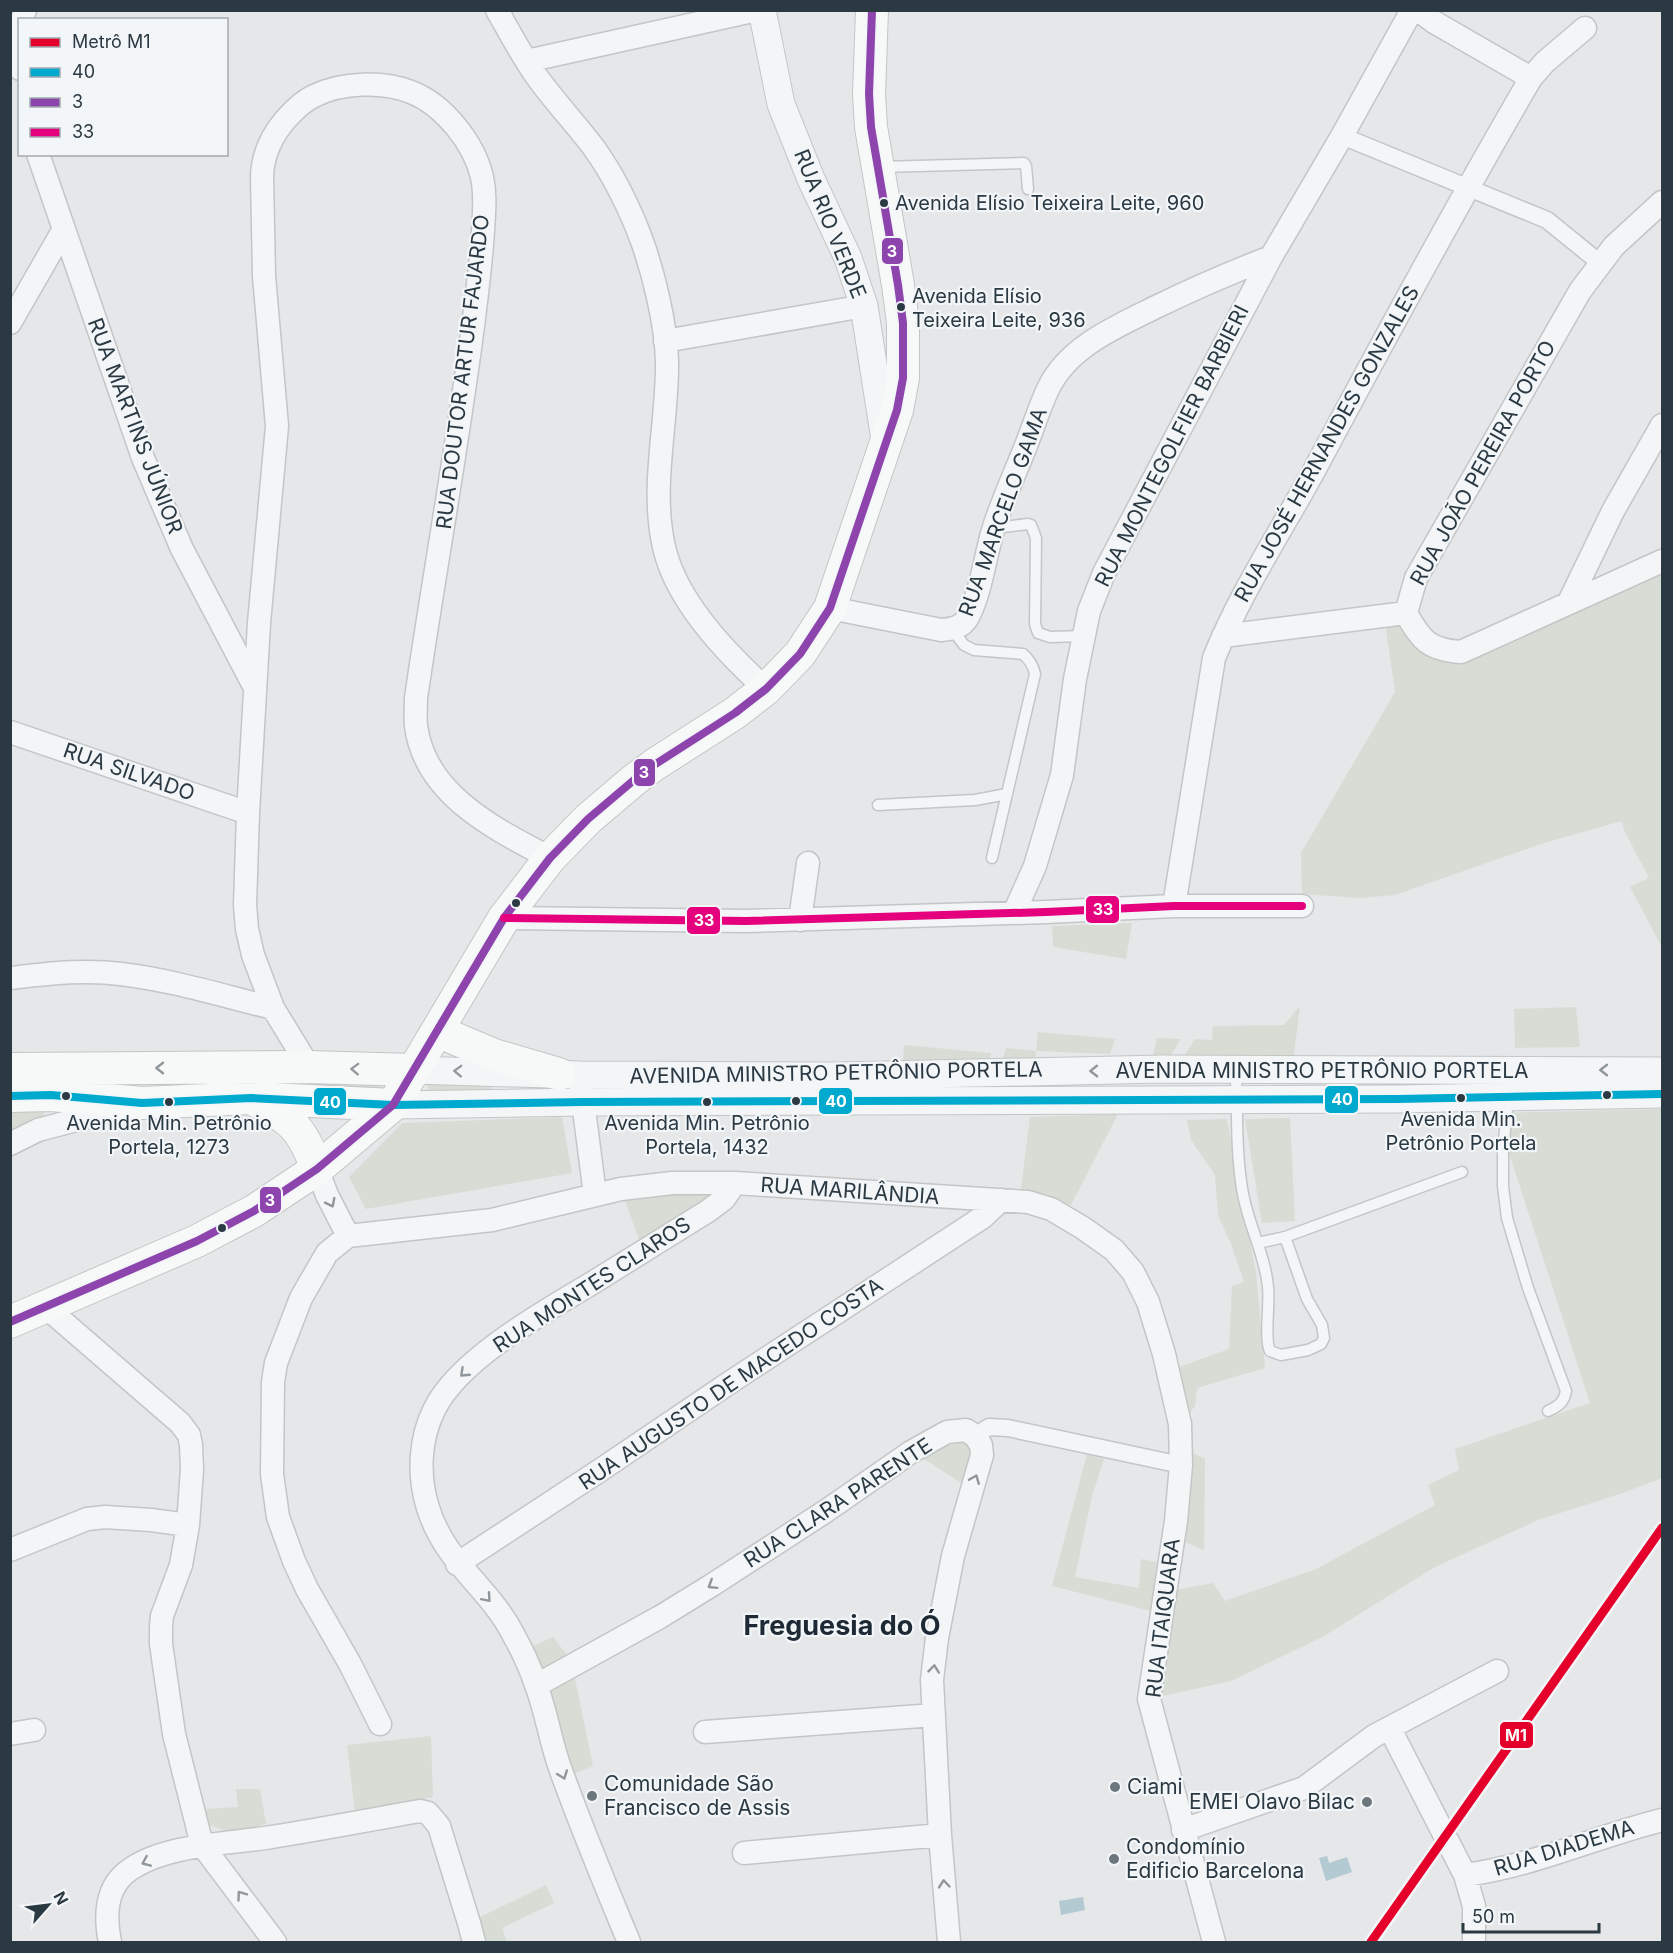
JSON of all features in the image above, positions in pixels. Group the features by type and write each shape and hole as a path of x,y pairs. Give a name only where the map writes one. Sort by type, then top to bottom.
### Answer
{"main road":[{"path":"10,1322 47,1308 222,1228 254,1211 317,1169 393,1105 504,918 550,858 588,819 634,780 735,713 766,689 800,654 830,608 897,410 903,378 904,354 898,285 876,167 869,94 877,12"},
{"path":"437,1031 494,1055 574,1084"},
{"name":"AVENIDA MINISTRO PETRÔNIO PORTELA","path":"10,1096 48,1082 309,1066 413,1070"},
{"name":"AVENIDA MINISTRO PETRÔNIO PORTELA","path":"10,1069 48,1082 142,1102 251,1098 393,1105"},
{"path":"251,1098 288,1119 307,1144 317,1169"}],"street":[{"path":"497,10 537,77 595,150 622,195 642,240 654,280 667,361 660,471 660,516 664,546 670,565 690,605 747,671 766,689"},
{"path":"526,61 757,10"},
{"name":"RUA RIO VERDE","path":"762,10 781,104 811,179 848,258 864,306 885,440"},
{"name":"RUA MONTEGOLFIER BARBIERI","path":"1014,913 1035,866 1062,775 1083,636 1089,611 1104,573 1271,257 1412,10"},
{"path":"1418,10 1434,22 1532,78"},
{"name":"RUA JOSÉ HERNANDES GONZALES","path":"1174,906 1214,658 1229,621 1313,473 1467,187 1532,78 1545,62 1585,28"},
{"name":"RUA DOUTOR ARTUR FAJARDO","path":"309,1066 273,1008 253,955 247,929 245,905 259,623 277,426 264,276 261,210 262,165 276,131 301,104 313,96 332,89 356,85 388,86 412,92 444,114 476,160 481,175 485,200 481,268 416,698 416,725 424,755 444,787 499,831 550,858"},
{"path":"1342,136 1547,220 1600,263"},
{"name":"RUA MARTINS JÚNIOR","path":"39,156 143,458 182,549 255,688"},
{"name":"RUA JOÃO PEREIRA PORTO","path":"1662,202 1614,246 1580,291 1416,578 1406,614 1426,642 1442,651 1461,652 1662,561"},
{"path":"10,323 64,229"},
{"name":"RUA MARCELO GAMA","path":"946,630 963,624 968,618 994,528 1048,388 1062,367 1076,353 1130,320 1211,280 1271,257"},
{"path":"665,341 864,306"},
{"path":"1569,602 1613,511 1662,425"},
{"path":"830,608 946,630"},
{"path":"1223,636 1406,614"},
{"name":"RUA SILVADO","path":"10,732 248,813"},
{"path":"800,920 808,863"},
{"path":"504,918 746,921 1174,906 1302,906"},
{"path":"10,978 68,971 120,974 169,982 273,1008"},
{"name":"AVENIDA MINISTRO PETRÔNIO PORTELA","path":"393,1105 574,1084 837,1076 1162,1069 1662,1071"},
{"name":"AVENIDA MINISTRO PETRÔNIO PORTELA","path":"413,1070 574,1084 1236,1099 1662,1094"},
{"path":"38,1130 48,1082"},
{"path":"574,1084 595,1195"},
{"name":"AVENIDA MINISTRO PETRÔNIO PORTELA","path":"10,1144 38,1130 142,1102"},
{"path":"317,1169 327,1195 348,1236 327,1253 306,1289 276,1363 273,1382 272,1474 278,1517 294,1561 380,1724"},
{"name":"RUA MARILÂNDIA","path":"348,1236 492,1220 621,1189 651,1185 735,1183 1028,1202 1051,1209 1083,1228 1114,1250 1133,1272 1148,1302 1164,1354 1180,1424 1181,1465"},
{"name":"RUA MONTES CLAROS","path":"629,1942 564,1780 537,1685 512,1632 501,1615 457,1564 441,1539 428,1508 420,1474 423,1443 434,1410 447,1389 478,1360 524,1325 708,1211 724,1198 735,1183"},
{"name":"RUA AUGUSTO DE MACEDO COSTA","path":"457,1564 983,1217 1001,1200"},
{"path":"47,1308 180,1424 189,1435 192,1469 188,1526 181,1565 162,1616 161,1644 174,1734 202,1845 275,1942"},
{"path":"949,1942 940,1835 932,1680 937,1638 953,1556 982,1455 981,1445 975,1436 989,1427 1008,1428 1181,1465"},
{"name":"RUA CLARA PARENTE","path":"537,1685 704,1590 826,1511 911,1452 957,1429 966,1430 975,1436"},
{"name":"RUA ITAIQUARA","path":"1181,1465 1176,1521 1149,1699 1214,1942"},
{"path":"10,1550 87,1519 140,1519 188,1526"},
{"path":"1183,1830 1304,1788 1374,1736 1497,1671"},
{"path":"705,1732 934,1715"},
{"path":"1390,1729 1464,1875 1474,1906 1474,1942"},
{"path":"10,1734 34,1730"},
{"path":"110,1942 106,1911 116,1883 139,1864 202,1845 264,1838 420,1811 429,1813 439,1826 474,1942"},
{"name":"RUA DIADEMA","path":"1464,1875 1491,1872 1628,1828 1662,1820"},
{"path":"744,1853 940,1835"}],"lane":[{"path":"876,167 1024,163 1028,189"},
{"path":"994,528 1031,525 1034,531 1036,538 1035,624 1038,633 1050,637 1083,636"},
{"path":"946,630 974,650 1023,654 1029,658 1033,666 1033,682 992,858"},
{"path":"878,805 975,800 1007,794"},
{"path":"1234,1070 1243,1193 1248,1218 1264,1264 1268,1287 1267,1345 1270,1351 1281,1355 1308,1350 1321,1344 1324,1331 1306,1299 1285,1237"},
{"path":"1506,1070 1508,1097 1503,1175 1507,1218 1527,1288 1566,1390 1565,1400 1548,1411"},
{"path":"1258,1243 1285,1237 1462,1172"}],"shaded area":[{"path":"1662,561 1662,947 1630,887 1649,878 1624,830 1622,821 1544,843 1395,895 1360,898 1302,894 1301,853 1395,692 1384,616 1406,613 1442,651"},
{"path":"1132,923 1126,959 1053,947 1052,926"},
{"path":"1300,1006 1292,1070 1176,1069 1195,1039 1212,1040 1213,1026 1284,1025"},
{"path":"1576,1007 1580,1047 1515,1048 1514,1009"},
{"path":"1038,1032 1115,1039 1110,1054 1036,1051"},
{"path":"1157,1038 1181,1039 1162,1069 1150,1070"},
{"path":"904,1045 991,1053 985,1073 902,1075"},
{"path":"1006,1048 1036,1051 1033,1072 999,1073"},
{"path":"381,1080 381,1090 344,1092 268,1082"},
{"path":"427,1083 491,1087 492,1093 428,1093"},
{"path":"51,1095 38,1130 11,1144 11,1096"},
{"path":"1662,1109 1662,1478 1538,1520 1435,1567 1324,1636 1231,1681 1149,1699 1165,1592 1213,1583 1225,1601 1316,1569 1435,1505 1428,1485 1459,1470 1455,1449 1590,1403 1511,1159 1493,1113"},
{"path":"1118,1114 1071,1205 1021,1189 1030,1117"},
{"path":"562,1117 572,1173 366,1209 349,1177 402,1123"},
{"path":"1290,1118 1295,1221 1262,1223 1245,1119"},
{"path":"1227,1119 1256,1273 1265,1368 1197,1388 1195,1406 1187,1417 1168,1371 1229,1349 1232,1286 1244,1282 1218,1215 1215,1175 1191,1140 1187,1120"},
{"path":"735,1183 643,1251 621,1189"},
{"path":"973,1437 970,1489 915,1453 937,1439"},
{"path":"1181,1447 1205,1459 1204,1550 1173,1537"},
{"path":"1087,1454 1104,1459 1092,1496 1075,1577 1139,1588 1141,1559 1157,1562 1151,1611 1052,1586"},
{"path":"553,1637 570,1659 544,1674 526,1649"},
{"path":"573,1669 593,1766 567,1777 540,1684"},
{"path":"431,1736 433,1797 355,1813 347,1745"},
{"path":"236,1789 260,1789 266,1824 233,1833 209,1825 196,1799 203,1798 206,1809 238,1807"},
{"path":"546,1885 554,1903 502,1928 507,1942 483,1942 476,1919"}],"water":[{"path":"1327,1856 1329,1863 1347,1857 1352,1872 1326,1881 1319,1858"},
{"path":"1083,1897 1085,1910 1061,1915 1059,1901"}],"metro line":[{"name":"M1","path":"1371,1942 1662,1528"}],"transit line":[{"name":"3","path":"10,1322 197,1241 254,1211 317,1169 393,1105 504,918 550,858 588,819 634,780 735,713 766,689 800,654 830,608 897,410 903,378 903,323 871,127 869,94 872,10"},
{"name":"33","path":"504,918 746,921 1174,906 1302,906"},
{"name":"40","path":"10,1096 51,1095 142,1103 251,1098 393,1105 582,1102 1398,1099 1662,1094"}],"place":[{"name":"Avenida Elísio Teixeira Leite, 960","path":"884,203"},
{"name":"Avenida Elísio Teixeira Leite, 936","path":"901,307"},
{"name":"Avenida Min. Petrônio Portela","path":"1461,1098"},
{"name":"Avenida Min. Petrônio Portela, 1273","path":"169,1102"},
{"name":"Avenida Min. Petrônio Portela, 1432","path":"707,1102"},
{"name":"Ciami","path":"1115,1787"},
{"name":"Comunidade São Francisco de Assis","path":"592,1796"},
{"name":"EMEI Olavo Bilac","path":"1367,1802"},
{"name":"Condomínio Edificio Barcelona","path":"1114,1859"}],"district":[{"name":"Freguesia do Ó","path":"842,1626"}]}
